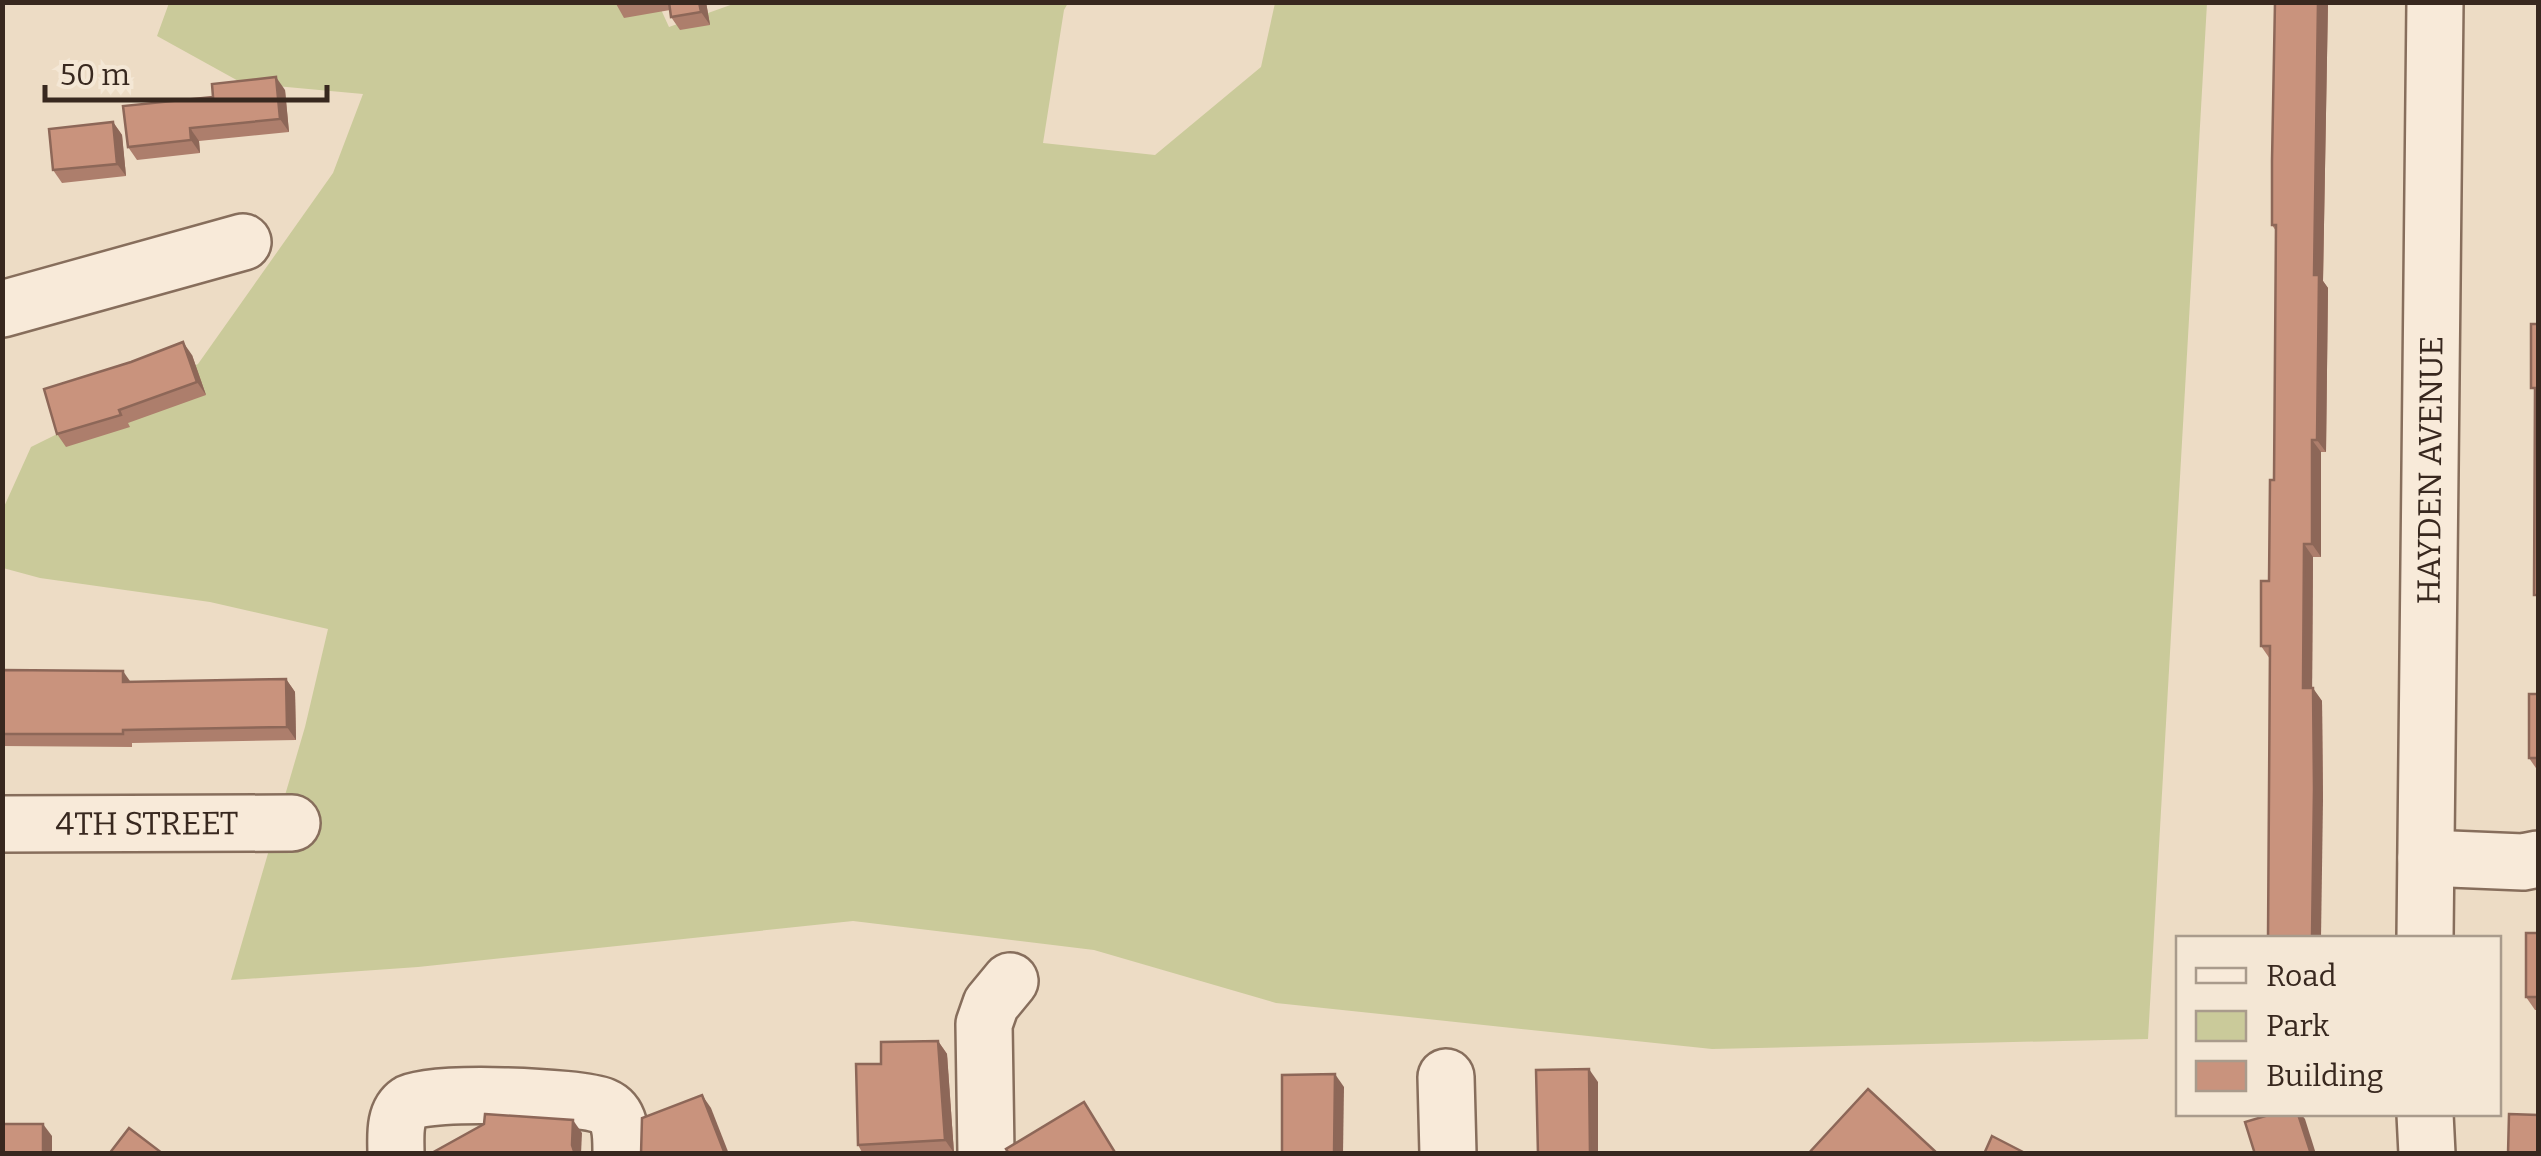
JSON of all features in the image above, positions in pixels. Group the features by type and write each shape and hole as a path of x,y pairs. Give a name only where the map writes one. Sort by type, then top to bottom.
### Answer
{"street":[{"name":"HAYDEN AVENUE","path":"2425,936 2435,2"},
{"path":"2,309 244,242"},
{"name":"4TH STREET","path":"2,824 292,824"},
{"path":"2426,858 2538,859"},
{"path":"986,1154 984,1024 990,1004 1010,981"},
{"path":"1446,1076 1448,1154"},
{"path":"402,1128 426,1095 525,1097 612,1130"},
{"path":"2425,1116 2427,1154"}],"green space":[{"path":"169,3 658,3 669,27 736,3 1068,3 1043,143 1155,155 1261,67 1275,3 2207,3 2148,1039 1712,1049 1276,1003 1094,950 853,921 418,967 231,980 305,727 328,629 210,602 40,578 3,568 3,509 31,447 198,364 333,173 363,94 242,83 157,36"}],"building":[{"path":"669,2 699,2 701,12 671,17"},
{"path":"2275,2 2318,2 2314,275 2319,275 2317,440 2312,440 2312,544 2304,544 2303,688 2313,688 2312,936 2268,936 2270,646 2261,646 2261,581 2269,581 2270,480 2274,480 2276,225 2272,225"},
{"path":"276,77 280,119 190,128 191,140 128,147 123,106 213,97 212,84"},
{"path":"113,122 117,164 53,170 49,129"},
{"path":"2531,324 2538,324 2538,595 2534,595 2535,388 2531,388"},
{"path":"183,342 197,382 119,410 121,415 57,434 44,389"},
{"path":"2,670 123,671 123,682 286,679 287,727 2,734"},
{"path":"2529,694 2538,694 2538,758 2529,758"},
{"path":"2526,933 2538,933 2538,997 2526,997"},
{"path":"938,1041 945,1140 858,1145 856,1064 881,1064 881,1042"},
{"path":"1589,1069 1590,1154 1538,1154 1536,1070"},
{"path":"1335,1074 1334,1154 1282,1154 1282,1075"},
{"path":"1868,1089 1938,1154 1808,1154"},
{"path":"702,1095 725,1154 641,1154 642,1118"},
{"path":"1084,1102 1116,1154 1009,1154 1006,1149"},
{"path":"485,1114 573,1120 575,1154 430,1154 484,1124"},
{"path":"2509,1114 2538,1115 2538,1154 2508,1154"},
{"path":"2265,1116 2299,1116 2311,1154 2255,1154 2245,1122"},
{"path":"2,1124 43,1124 43,1154 2,1154"},
{"path":"129,1128 162,1153 162,1154 109,1154"},
{"path":"1992,1136 2027,1154 1984,1154"}]}
